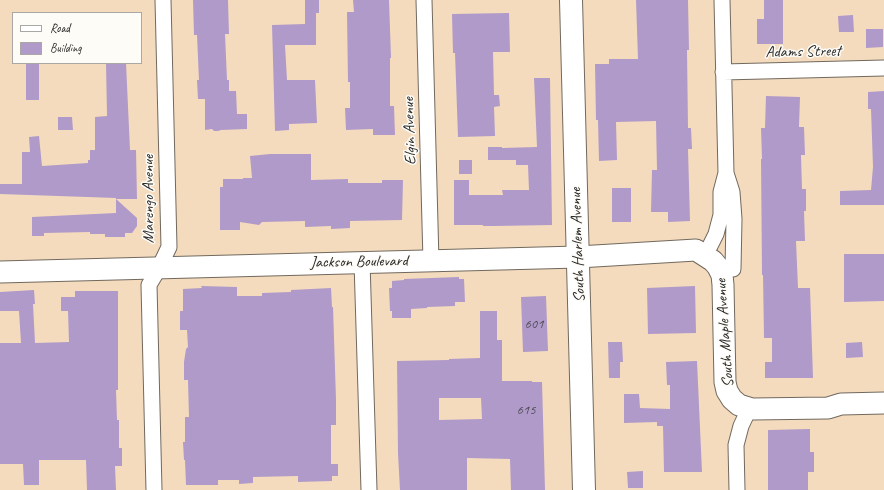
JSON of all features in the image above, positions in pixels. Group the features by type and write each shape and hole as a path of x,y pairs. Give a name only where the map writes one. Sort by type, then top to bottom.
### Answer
{"main road":[{"name":"South Harlem Avenue","path":"571,0 584,490"}],"street":[{"name":"Marengo Avenue","path":"154,490 149,285 169,247 163,0"},
{"name":"Elgin Avenue","path":"424,0 431,261"},
{"name":"South Maple Avenue","path":"706,252 716,234 721,215 721,192 726,173 722,0"},
{"name":"Adams Street","path":"724,72 884,68"},
{"name":"South Maple Avenue","path":"706,252 718,267 722,275 725,382 727,392 739,405 751,404 748,397 739,385 736,375 733,269 734,219 732,192 726,173"},
{"name":"South Maple Avenue","path":"706,252 715,247 729,260 733,269"},
{"name":"Jackson Boulevard","path":"0,272 578,257 706,252"},
{"path":"362,262 369,490"},
{"path":"737,490 736,445 741,426 751,404 828,408 841,404 884,403"}],"building":[{"path":"193,0 228,0 229,34 225,34 227,80 229,80 229,91 236,91 237,114 247,114 247,129 218,131 214,131 212,129 205,130 205,99 198,99 197,80 199,80 197,35 194,35"},
{"path":"305,0 319,0 319,13 316,13 316,45 285,45 287,80 315,80 317,123 289,124 289,130 275,131 272,25 305,24"},
{"path":"353,0 389,0 391,58 390,106 394,106 395,135 373,135 373,129 346,130 345,108 350,108 347,12 354,12"},
{"path":"636,0 688,0 688,128 691,128 692,149 688,149 690,221 668,222 668,212 651,212 652,170 657,170 656,121 616,122 617,160 599,161 598,120 596,120 595,64 609,64 609,59 638,59"},
{"path":"764,0 783,0 783,44 757,44 757,19 764,19"},
{"path":"509,13 510,52 493,52 494,95 499,95 500,106 494,107 495,136 458,137 452,14"},
{"path":"853,15 854,32 839,32 838,16"},
{"path":"866,29 883,29 883,47 866,48"},
{"path":"26,64 39,64 39,100 26,100"},
{"path":"106,64 126,64 130,150 136,150 137,199 0,194 0,184 22,184 22,152 30,152 29,137 39,136 42,166 88,163 88,160 90,160 90,150 95,150 95,117 107,116"},
{"path":"534,78 550,78 552,225 454,225 454,180 469,180 469,195 503,195 502,190 529,190 528,165 516,165 516,160 488,160 488,147 537,147"},
{"path":"884,91 884,205 840,205 840,191 871,190 873,167 871,109 868,109 868,92"},
{"path":"766,96 800,97 799,127 804,127 805,155 801,155 802,189 806,189 806,211 804,211 805,241 796,241 798,288 810,288 813,378 765,378 765,362 772,362 772,338 764,338 762,275 761,128 765,128"},
{"path":"58,117 72,117 73,130 58,130"},
{"path":"270,154 311,154 311,180 348,179 348,183 382,183 382,180 403,180 402,220 350,221 350,228 331,229 331,226 305,227 305,221 262,222 259,225 240,222 240,230 220,230 220,187 223,187 223,179 252,178 250,156"},
{"path":"459,160 472,160 472,174 459,174"},
{"path":"612,188 631,188 631,222 612,222"},
{"path":"116,199 137,218 137,226 132,233 125,233 125,237 105,237 105,234 90,234 90,232 44,233 44,236 32,236 32,217 116,213"},
{"path":"844,254 884,254 884,301 844,302"},
{"path":"459,277 459,279 464,279 465,302 455,302 455,306 411,309 411,318 392,318 392,311 390,311 389,288 392,288 392,281 404,279"},
{"path":"201,286 237,287 237,296 262,296 262,293 331,288 333,307 336,425 331,425 331,464 338,464 338,476 332,476 332,481 298,482 298,476 253,477 253,483 239,484 239,480 218,480 218,485 186,485 183,442 185,442 185,417 189,417 188,380 184,380 184,362 186,349 188,347 187,330 180,330 180,311 183,311 183,289 202,288"},
{"path":"695,286 696,333 648,334 647,288"},
{"path":"34,290 35,304 33,304 35,343 69,342 68,311 61,311 61,297 75,297 75,291 118,291 118,390 116,390 117,420 119,420 119,448 122,448 122,466 115,466 116,490 87,490 86,460 39,460 39,485 24,485 23,464 0,464 0,343 21,343 19,311 0,311 0,292"},
{"path":"546,296 548,351 523,352 521,297"},
{"path":"480,311 497,311 497,340 502,340 502,381 542,382 545,490 511,490 510,459 467,458 467,490 400,490 397,361 480,358","holes":["439,398 481,398 482,419 439,420"]},
{"path":"608,342 622,342 623,362 620,362 620,378 609,378"},
{"path":"862,342 863,357 846,358 846,343"},
{"path":"697,361 702,472 664,472 663,426 657,426 657,422 624,423 624,394 639,394 640,408 670,409 670,385 667,385 666,362"},
{"path":"810,429 810,452 814,452 814,472 808,472 808,490 768,490 768,430"},
{"path":"643,471 643,488 628,488 627,472"}]}
